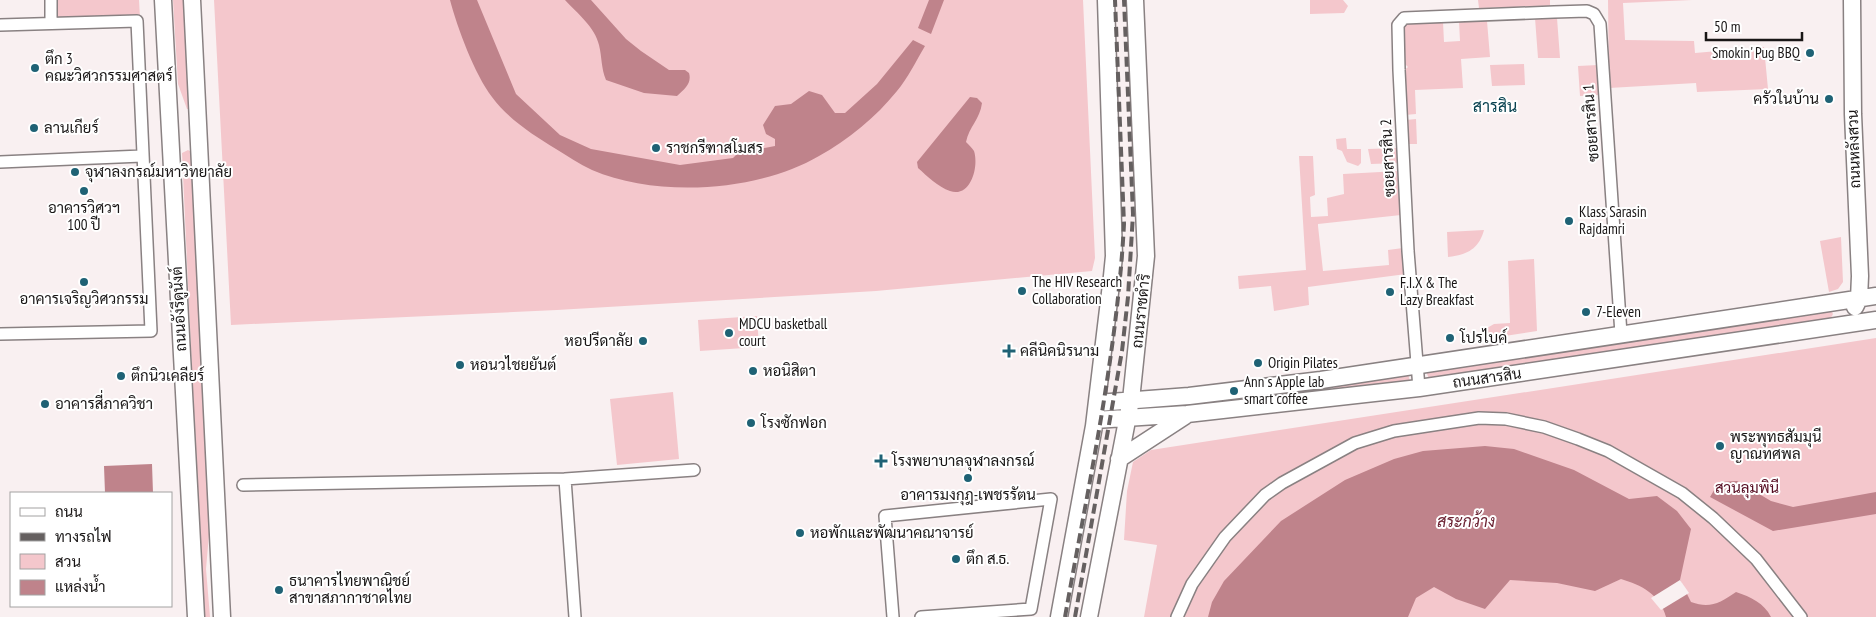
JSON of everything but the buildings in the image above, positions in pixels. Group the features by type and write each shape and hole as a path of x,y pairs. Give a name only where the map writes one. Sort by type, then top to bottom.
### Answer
{"main road":[{"name":"ถนนอังรีดูนังต์","path":"164,0 196,617"},
{"name":"ถนนอังรีดูนังต์","path":"192,0 222,617"},
{"path":"1059,617 1095,420 1114,256 1106,0"},
{"name":"ถนนราชดำริ","path":"1089,617 1130,400 1146,256 1135,0"},
{"name":"ถนนหลังสวน","path":"1852,0 1859,299"},
{"path":"170,129 199,129"},
{"name":"ถนนสารสิน","path":"1097,403 1189,396 1321,380 1876,296"},
{"path":"1839,326 1848,318 1859,299"},
{"name":"ถนนสารสิน","path":"1095,420 1187,414 1419,388 1876,320"},
{"path":"1321,380 1316,384 1315,392 1325,400"},
{"path":"1294,383 1306,389 1306,397 1301,402"},
{"path":"1119,459 1187,414"}],"street":[{"path":"51,0 51,23"},
{"name":"ซอยสารสิน 1","path":"1493,13 1587,11 1594,14 1598,20 1620,334"},
{"name":"ซอยสารสิน 2","path":"1419,388 1407,238 1398,25 1404,18 1493,13"},
{"path":"0,25 137,21 151,331 0,334"},
{"path":"0,162 142,156"},
{"path":"1177,617 1192,584 1225,537 1265,495 1282,483 1355,443 1394,431 1479,418 1506,419 1531,424 1608,450 1682,493 1713,518 1756,559 1801,617"},
{"path":"243,485 564,479 694,470"},
{"path":"564,479 575,617"},
{"path":"894,617 885,517 1051,499 1031,609 921,617"}],"green space":[{"path":"52,0 139,0 140,18 53,20"},
{"path":"173,0 185,0 190,109 187,109 178,84"},
{"name":"ราชกรีฑาสโมสร","path":"214,0 1083,0 1095,258 1092,271 876,291 557,310 231,325"},
{"path":"1310,0 1343,0 1348,6 1344,13 1310,14"},
{"path":"1478,0 1550,0 1550,6 1479,8"},
{"path":"1608,0 1692,0 1623,3 1625,40 1694,41 1695,53 1764,47 1768,89 1697,92 1696,83 1609,88"},
{"path":"1535,18 1557,18 1560,58 1538,58"},
{"path":"1487,21 1490,57 1461,59 1463,88 1415,90 1416,114 1405,115 1403,71 1408,67 1403,62 1403,26 1409,23 1443,22 1444,42 1460,41 1459,22"},
{"path":"1524,64 1525,85 1492,86 1490,65"},
{"path":"1598,65 1599,95 1580,96 1578,66"},
{"path":"1416,119 1417,144 1407,144 1406,120"},
{"path":"1346,138 1347,149 1361,149 1361,163 1358,166 1347,162 1342,151 1337,149 1336,139"},
{"path":"1398,148 1399,163 1371,164 1368,149"},
{"path":"188,150 193,153 210,523 206,569 210,617 205,617 201,565 182,153"},
{"path":"1299,156 1313,156 1315,195 1310,197 1311,217 1328,216 1327,198 1344,194 1343,174 1399,171 1401,215 1318,224 1318,226 1323,271 1389,265 1388,250 1403,248 1406,274 1308,287 1309,305 1274,311 1271,286 1239,289 1238,276 1306,270"},
{"path":"1484,230 1479,242 1471,250 1461,255 1448,257 1447,232"},
{"path":"1841,237 1843,282 1838,289 1829,292 1820,241"},
{"path":"1534,259 1537,331 1485,339 1487,328 1494,324 1510,323 1508,261"},
{"path":"1831,310 1833,314 1831,318 1429,379 1426,371"},
{"name":"MDCU basketball court","path":"757,316 759,347 700,351 698,320"},
{"name":"สวนลุมพินี","path":"1876,338 1876,617 1144,617 1157,545 1124,540 1127,491 1133,462 1151,450"},
{"path":"1408,374 1410,381 1407,384 1333,390 1332,384"},
{"path":"673,392 679,459 617,465 610,399"}],"water":[{"path":"450,0 477,0 516,94 560,135 591,149 680,165 733,158 738,153 775,146 775,139 766,134 763,125 775,106 791,104 809,91 822,95 835,113 845,113 877,84 913,40 925,46 901,86 889,101 851,135 819,156 794,168 737,184 707,187 647,185 618,179 587,168 530,132 498,105 473,64"},
{"path":"565,0 591,0 626,39 641,51 669,70 685,70 689,73 690,80 687,86 677,96 644,93 606,80 600,49 594,32"},
{"path":"929,0 944,0 931,34 918,28"},
{"path":"970,97 977,98 982,103 966,142 974,151 974,172 972,179 963,190 957,192 950,191 937,184 918,168 917,162"},
{"name":"สระกว้าง","path":"1485,446 1514,449 1574,470 1629,499 1657,496 1677,511 1691,529 1680,580 1691,602 1704,605 1715,604 1736,592 1756,601 1765,608 1771,617 1666,617 1654,596 1636,584 1621,579 1595,591 1557,583 1510,580 1485,609 1456,599 1434,587 1416,598 1408,617 1208,617 1212,602 1224,581 1281,521 1345,480 1394,459 1423,451"},
{"path":"152,464 153,492 105,492 104,466"},
{"path":"1737,481 1771,501 1793,507 1876,492 1876,514 1773,531 1710,497 1719,482"}],"pier":[{"path":"1680,580 1689,593 1661,610 1651,598"}],"railway":[{"path":"1065,617 1108,372 1115,323 1124,224 1115,0"},
{"path":"1075,617 1122,351 1128,297 1133,214 1124,0"}],"place":[{"name":"Smokin' Pug BBQ","path":"1810,53"},
{"name":"ตึก 3 คณะวิศวกรรมศาสตร์","path":"35,68"},
{"name":"ครัวในบ้าน","path":"1829,99"},
{"name":"ลานเกียร์","path":"34,128"},
{"name":"ราชกรีฑาสโมสร","path":"656,148"},
{"name":"จุฬาลงกรณ์มหาวิทยาลัย","path":"75,172"},
{"name":"อาคารวิศวฯ 100 ปี","path":"84,191"},
{"name":"Klass Sarasin Rajdamri","path":"1569,221"},
{"name":"อาคารเจริญวิศวกรรม","path":"84,282"},
{"name":"The HIV Research Collaboration","path":"1022,291"},
{"name":"F.I.X & The Lazy Breakfast","path":"1390,292"},
{"name":"7-Eleven","path":"1586,312"},
{"name":"MDCU basketball court","path":"729,333"},
{"name":"โปรไบค์","path":"1450,338"},
{"name":"หอปรีดาลัย","path":"643,341"},
{"name":"คลีนิคนิรนาม","path":"1009,351"},
{"name":"Origin Pilates","path":"1258,363"},
{"name":"หอนวไชยยันต์","path":"460,365"},
{"name":"หอนิสิตา","path":"753,371"},
{"name":"ตึกนิวเคลียร์","path":"121,376"},
{"name":"Ann s Apple lab smart coffee","path":"1234,391"},
{"name":"อาคารสี่ภาควิชา","path":"45,404"},
{"name":"โรงซักฟอก","path":"751,423"},
{"name":"พระพุทธสัมมุนี ญาณทศพล","path":"1720,446"},
{"name":"โรงพยาบาลจุฬาลงกรณ์","path":"881,461"},
{"name":"อาคารมงกุฎ-เพชรรัตน","path":"968,478"},
{"name":"หอพักและพัฒนาคณาจารย์","path":"800,533"},
{"name":"ตึก ส.ธ.","path":"956,559"},
{"name":"ธนาคารไทยพาณิชย์ สาขาสภากาชาดไทย","path":"279,590"}],"district":[{"name":"สารสิน","path":"1495,106"}]}
